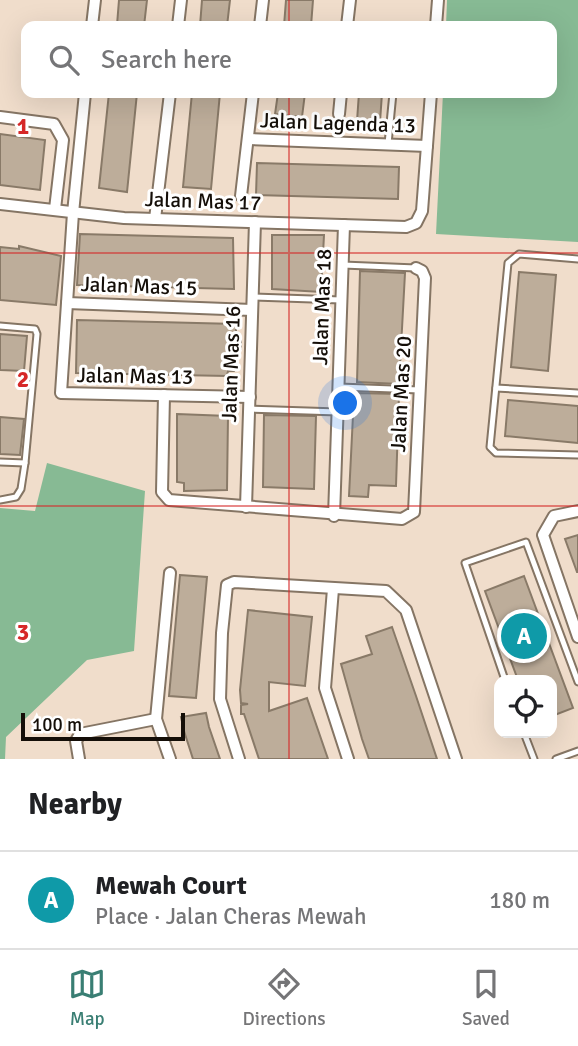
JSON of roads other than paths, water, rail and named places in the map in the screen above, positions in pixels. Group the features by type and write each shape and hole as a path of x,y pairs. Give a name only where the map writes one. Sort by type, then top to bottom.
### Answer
{"street":[{"path":"93,21 95,0"},
{"path":"179,21 181,0"},
{"path":"261,21 263,0"},
{"path":"348,21 350,0"},
{"path":"436,21 438,0"},
{"path":"67,303 84,98"},
{"path":"156,219 169,98"},
{"path":"241,196 252,98"},
{"path":"339,114 341,98"},
{"path":"427,146 431,98"},
{"path":"0,117 54,124 63,140 55,209"},
{"name":"Jalan Lagenda 13","path":"248,139 427,146"},
{"name":"Jalan Mas 17","path":"0,204 156,219 406,227 416,223 422,211 427,146"},
{"name":"Jalan Mas 16","path":"246,507 255,222"},
{"name":"Jalan Mas 18","path":"334,516 344,225"},
{"name":"Jalan Mas 20","path":"334,516 402,519 414,512 425,278 416,268"},
{"name":"Jalan Mas 15","path":"67,303 252,310"},
{"name":"Jalan Mas 13","path":"67,303 61,393 250,397"},
{"path":"164,395 162,492 169,500 334,516"},
{"path":"578,511 554,516 543,534 578,637"},
{"path":"170,573 156,719 170,759"},
{"path":"239,759 220,699 227,585 233,582 386,590 406,610 454,758"},
{"path":"333,589 325,688 348,759"},
{"path":"79,759 76,741 80,734 156,719"}],"lane":[{"path":"388,145 393,98"},
{"path":"578,259 519,254 508,263 490,447 496,453 578,455"},
{"path":"343,265 416,268"},
{"path":"253,297 341,300"},
{"path":"0,326 35,329 37,334 21,489 16,496 0,500"},
{"path":"339,387 420,390"},
{"path":"496,388 578,393"},
{"path":"249,409 338,412"},
{"path":"0,462 25,463"},
{"path":"503,675 465,564 526,542 578,682"},
{"path":"526,738 534,759"},
{"path":"556,759 568,757 578,751"}],"place":[{"name":"Mewah Court","path":"524,636"}]}
